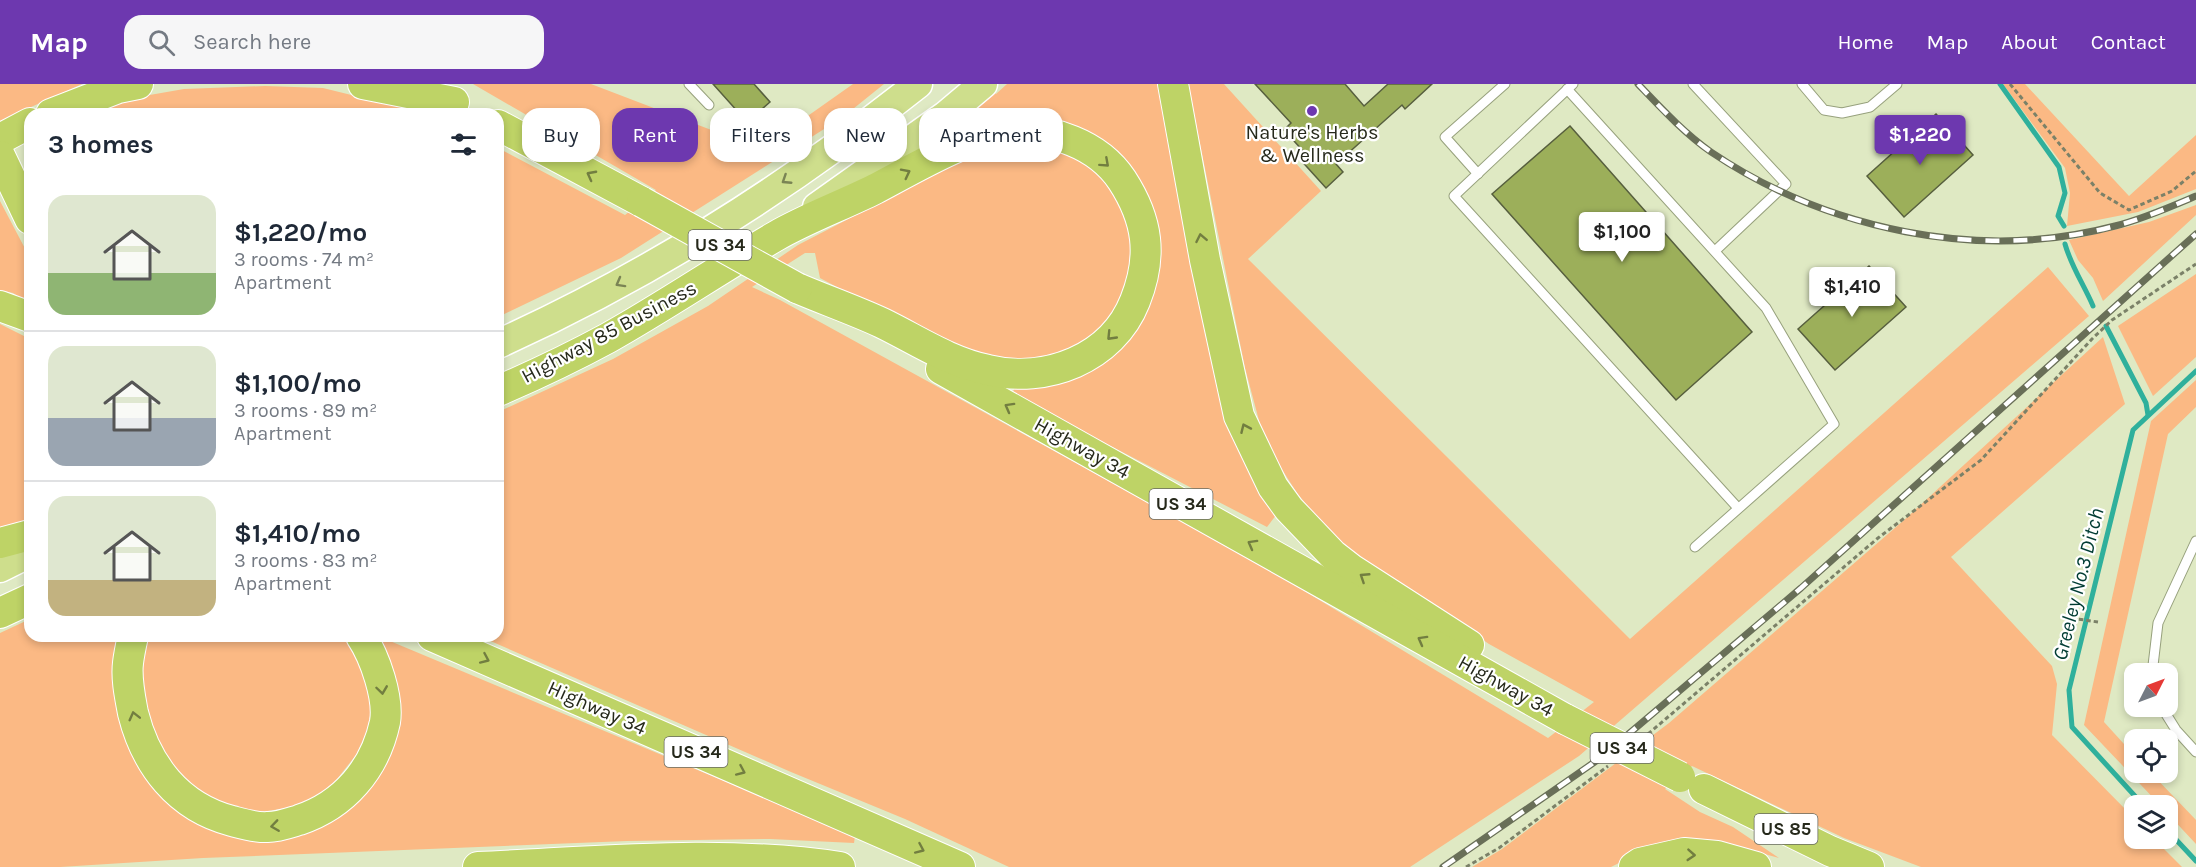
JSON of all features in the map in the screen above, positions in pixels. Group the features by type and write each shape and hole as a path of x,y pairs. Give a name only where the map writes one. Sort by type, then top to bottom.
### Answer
{"highway":[{"path":"66,108 118,88 138,84"},
{"path":"363,84 465,108"},
{"path":"421,84 465,108"},
{"path":"1173,84 1205,260 1239,416 1273,487 1289,508 1333,555 1351,569 1552,699 1565,719"},
{"path":"0,139 24,126"},
{"name":"Highway 34","path":"504,128 797,288 1565,719 1692,783 1748,827 1817,867"},
{"path":"778,235 978,139 1011,131 1048,133 1064,137 1102,159 1119,176 1142,216 1146,262 1130,314 1114,335 1083,360 1043,372 1024,375 1010,374 962,363 880,322 797,288"},
{"path":"0,156 24,207"},
{"name":"Highway 85 Business","path":"504,388 606,339 778,235"},
{"path":"0,306 24,315"},
{"path":"0,543 24,537"},
{"path":"0,613 24,602"},
{"path":"132,642 128,665 129,694 139,734 152,762 171,787 190,803 215,817 268,827 318,814 345,795 362,777 375,751 385,721 382,686 375,660 364,642"},
{"name":"Highway 34","path":"446,642 960,867"},
{"name":"US 85","path":"1692,783 1830,851 1869,867"},
{"path":"1634,867 1640,863 1684,854 1717,856 1756,867"},
{"path":"478,867 717,858 807,862 840,867"}],"main road":[{"name":"Highway 85 Business","path":"504,341 544,323 665,258 794,176 918,84"},
{"name":"Highway 85 Business","path":"778,235 945,116 983,84"},
{"path":"0,568 24,556"}],"lane":[{"path":"689,84 710,105"},
{"path":"1478,174 1445,137 1505,84"},
{"path":"1693,84 1786,184 1714,251"},
{"path":"1802,84 1824,110 1842,113 1870,107 1897,84"},
{"path":"1695,547 1834,424 1766,308 1570,87 1454,196 1738,508"},
{"path":"2153,663 2158,623 2196,541"},
{"path":"2167,717 2175,730 2196,753"}],"path":[{"path":"2010,84 2100,193 2129,210 2172,191 2196,171"},
{"path":"1645,736 1878,538 1981,460 2112,320 2196,264"},
{"path":"2064,617 2098,622"},
{"path":"1466,867 1499,848 1611,764"}],"shaded area":[{"path":"0,84 82,84 29,108 24,108 24,110 0,121"},
{"path":"473,84 591,84 654,108 612,108 612,162 698,162 698,125 710,130 710,162 772,162 621,258 504,314 504,151 625,215 656,190 600,158 600,108 522,108 522,112"},
{"path":"853,84 884,84 854,108 824,108 824,129 812,137 812,113"},
{"path":"1007,84 1159,84 1277,514 1267,527 1012,395 1016,383 1044,385 1067,382 1096,367 1157,259 1071,126 1063,124 1063,108 971,108 991,90 996,94"},
{"path":"1188,84 1224,84 1321,191 1248,259 1630,639 2048,267 2089,316 1579,756 1410,867 1009,867 905,819 493,642 504,642 504,409 613,359 708,306 798,245 856,215 940,165 948,162 1063,162 1063,151 1100,171 1132,224 1134,256 1120,304 1091,341 1064,360 1003,364 968,357 820,278 815,253 805,253 752,287 780,300 1263,566 1548,738 1594,702 1489,644 1334,539 1297,493 1265,443 1245,368"},
{"path":"2003,84 2025,84 2129,196 2196,135 2196,189 2138,212 2067,226 2070,193 2065,168"},
{"path":"265,86 323,88 404,108 101,108 121,100 184,89"},
{"path":"0,201 24,247 24,300 13,293 0,290"},
{"path":"2196,205 2196,215 2103,301 2093,278 2078,260 2069,240 2149,222"},
{"path":"2196,274 2196,357 2153,396 2118,326"},
{"path":"0,324 24,336 24,524 0,531"},
{"path":"2103,337 2125,404 1951,557 2052,666 2057,684 2052,735 2124,808 2124,849 2164,849 2182,867 1921,867 1844,838 1692,766 1665,789 1700,812 1733,827 1779,858 1732,845 1647,849 1611,867 1472,867 1502,849 1669,723 1903,521"},
{"path":"2196,380 2196,407 2168,434 2104,722 2124,744 2124,767 2084,725 2151,421"},
{"path":"24,622 24,642 123,642 151,776 262,836 373,777 378,642 392,642 855,836 854,843 770,839 627,841 203,858 60,867 0,867 0,633"},
{"path":"140,642 355,642 373,701 367,731 356,755 326,793 294,807 254,813 203,799 169,772 143,726"},
{"path":"2139,783 2161,783 2172,795 2150,795"},
{"path":"2178,801 2196,820 2196,844 2178,825"}],"building":[{"path":"713,84 754,84 770,102 763,108 734,108"},
{"path":"1255,84 1345,84 1364,106 1388,84 1432,84 1405,109 1402,105 1336,164 1343,172 1326,188 1298,157 1304,152 1284,130 1291,123"},
{"path":"1936,114 1973,155 1904,217 1867,176"},
{"path":"1570,126 1752,332 1676,400 1492,194"},
{"path":"1869,266 1906,307 1835,370 1798,329"}],"waterway":[{"path":"2000,84 2059,167 2065,193 2058,216 2064,226"},
{"path":"2065,244 2093,306"},
{"path":"2106,326 2146,403 2148,415"},
{"name":"Greeley No.3 Ditch","path":"2134,795 2072,727 2069,690 2133,430 2196,371"},
{"name":"Greeley No.3 Ditch","path":"2178,842 2196,861"}],"railway":[{"path":"1638,84 1691,137 1756,179 1804,202 1854,219 1906,232 1958,239 2011,241 2063,236 2125,223 2196,196"},
{"path":"1443,867 1599,759 1801,588 2196,234"}],"place":[{"name":"Nature's Herbs & Wellness","path":"1312,111"}]}
